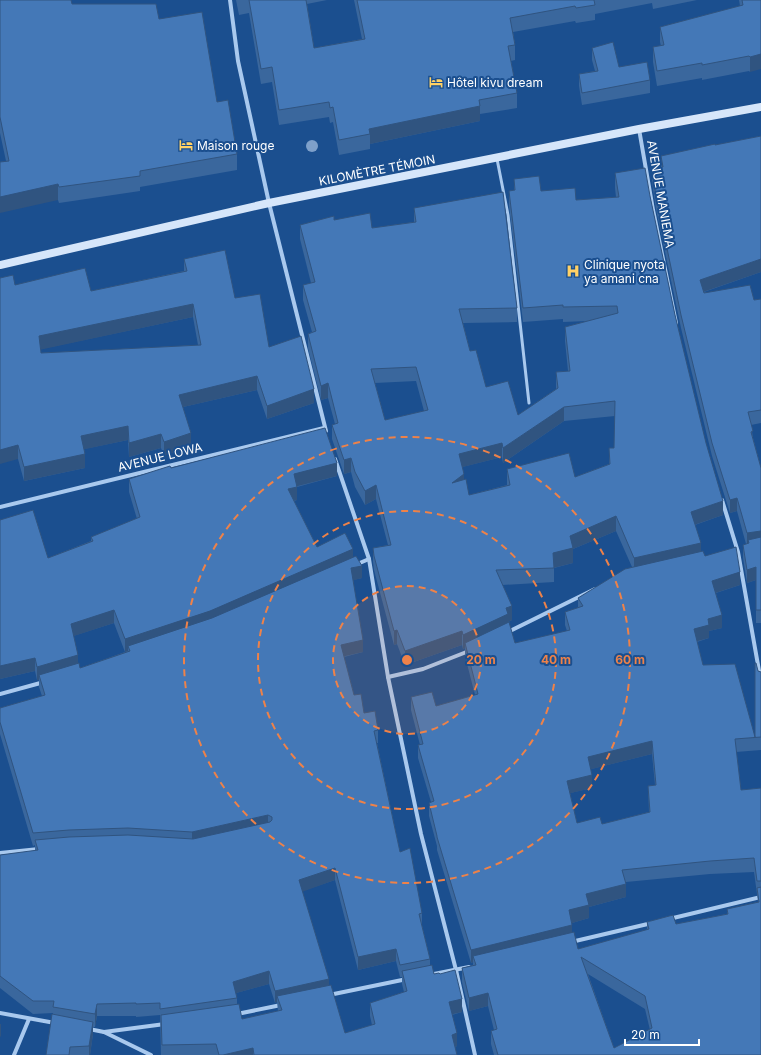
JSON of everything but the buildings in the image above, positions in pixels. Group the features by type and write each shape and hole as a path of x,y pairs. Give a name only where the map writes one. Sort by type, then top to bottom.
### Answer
{"main road":[{"name":"KILOMÈTRE TÉMOIN","path":"0,265 270,203 639,129 761,107"}],"street":[{"path":"230,0 238,61 270,203 324,428 327,435"},
{"name":"AVENUE MANIEMA","path":"639,129 653,210 678,329"},
{"name":"AVENUE LOWA","path":"0,507 324,428"},
{"path":"334,457 370,559 388,676 421,834 456,970 475,1055"},
{"path":"720,494 738,552 761,682"},
{"path":"731,554 746,550"},
{"path":"348,568 370,559"},
{"path":"501,636 601,586"},
{"path":"388,676 423,669 473,649"},
{"path":"0,694 46,682"},
{"path":"0,853 40,849"},
{"path":"662,921 761,898"},
{"path":"563,944 654,923"},
{"path":"425,976 471,966"},
{"path":"326,996 409,979"},
{"path":"229,1015 289,1004"},
{"path":"0,1014 59,1024"},
{"path":"14,1055 29,1019"},
{"path":"104,1032 166,1024"},
{"path":"81,1028 104,1032 151,1055"}],"lane":[{"path":"497,158 508,215 529,403"}],"place":[{"name":"Hôtel kivu dream","path":"436,82"},
{"name":"Maison rouge","path":"186,145"},
{"name":"Clinique nyota ya amani cna","path":"573,271"}]}
